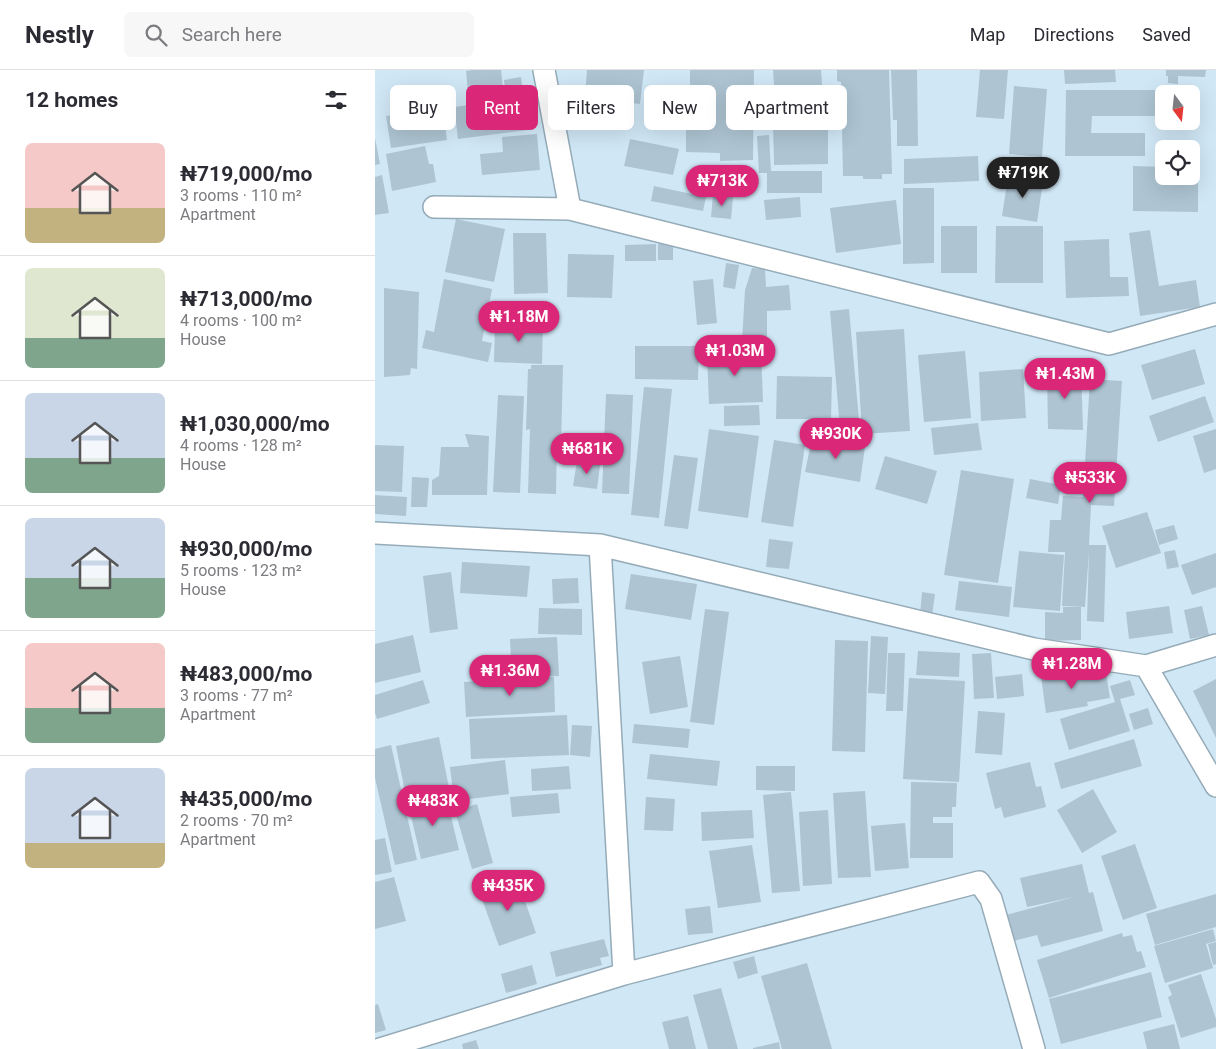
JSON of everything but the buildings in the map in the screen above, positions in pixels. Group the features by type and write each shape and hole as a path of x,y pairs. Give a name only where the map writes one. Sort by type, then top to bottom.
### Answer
{"street":[{"path":"544,70 570,209"},
{"path":"434,207 570,209 1109,344 1216,314"},
{"path":"375,533 600,546 1034,649 1146,666 1216,645"},
{"path":"600,546 624,974"},
{"path":"1146,666 1216,786"},
{"path":"380,1049 624,974 979,882 991,899 1035,1049"}]}
